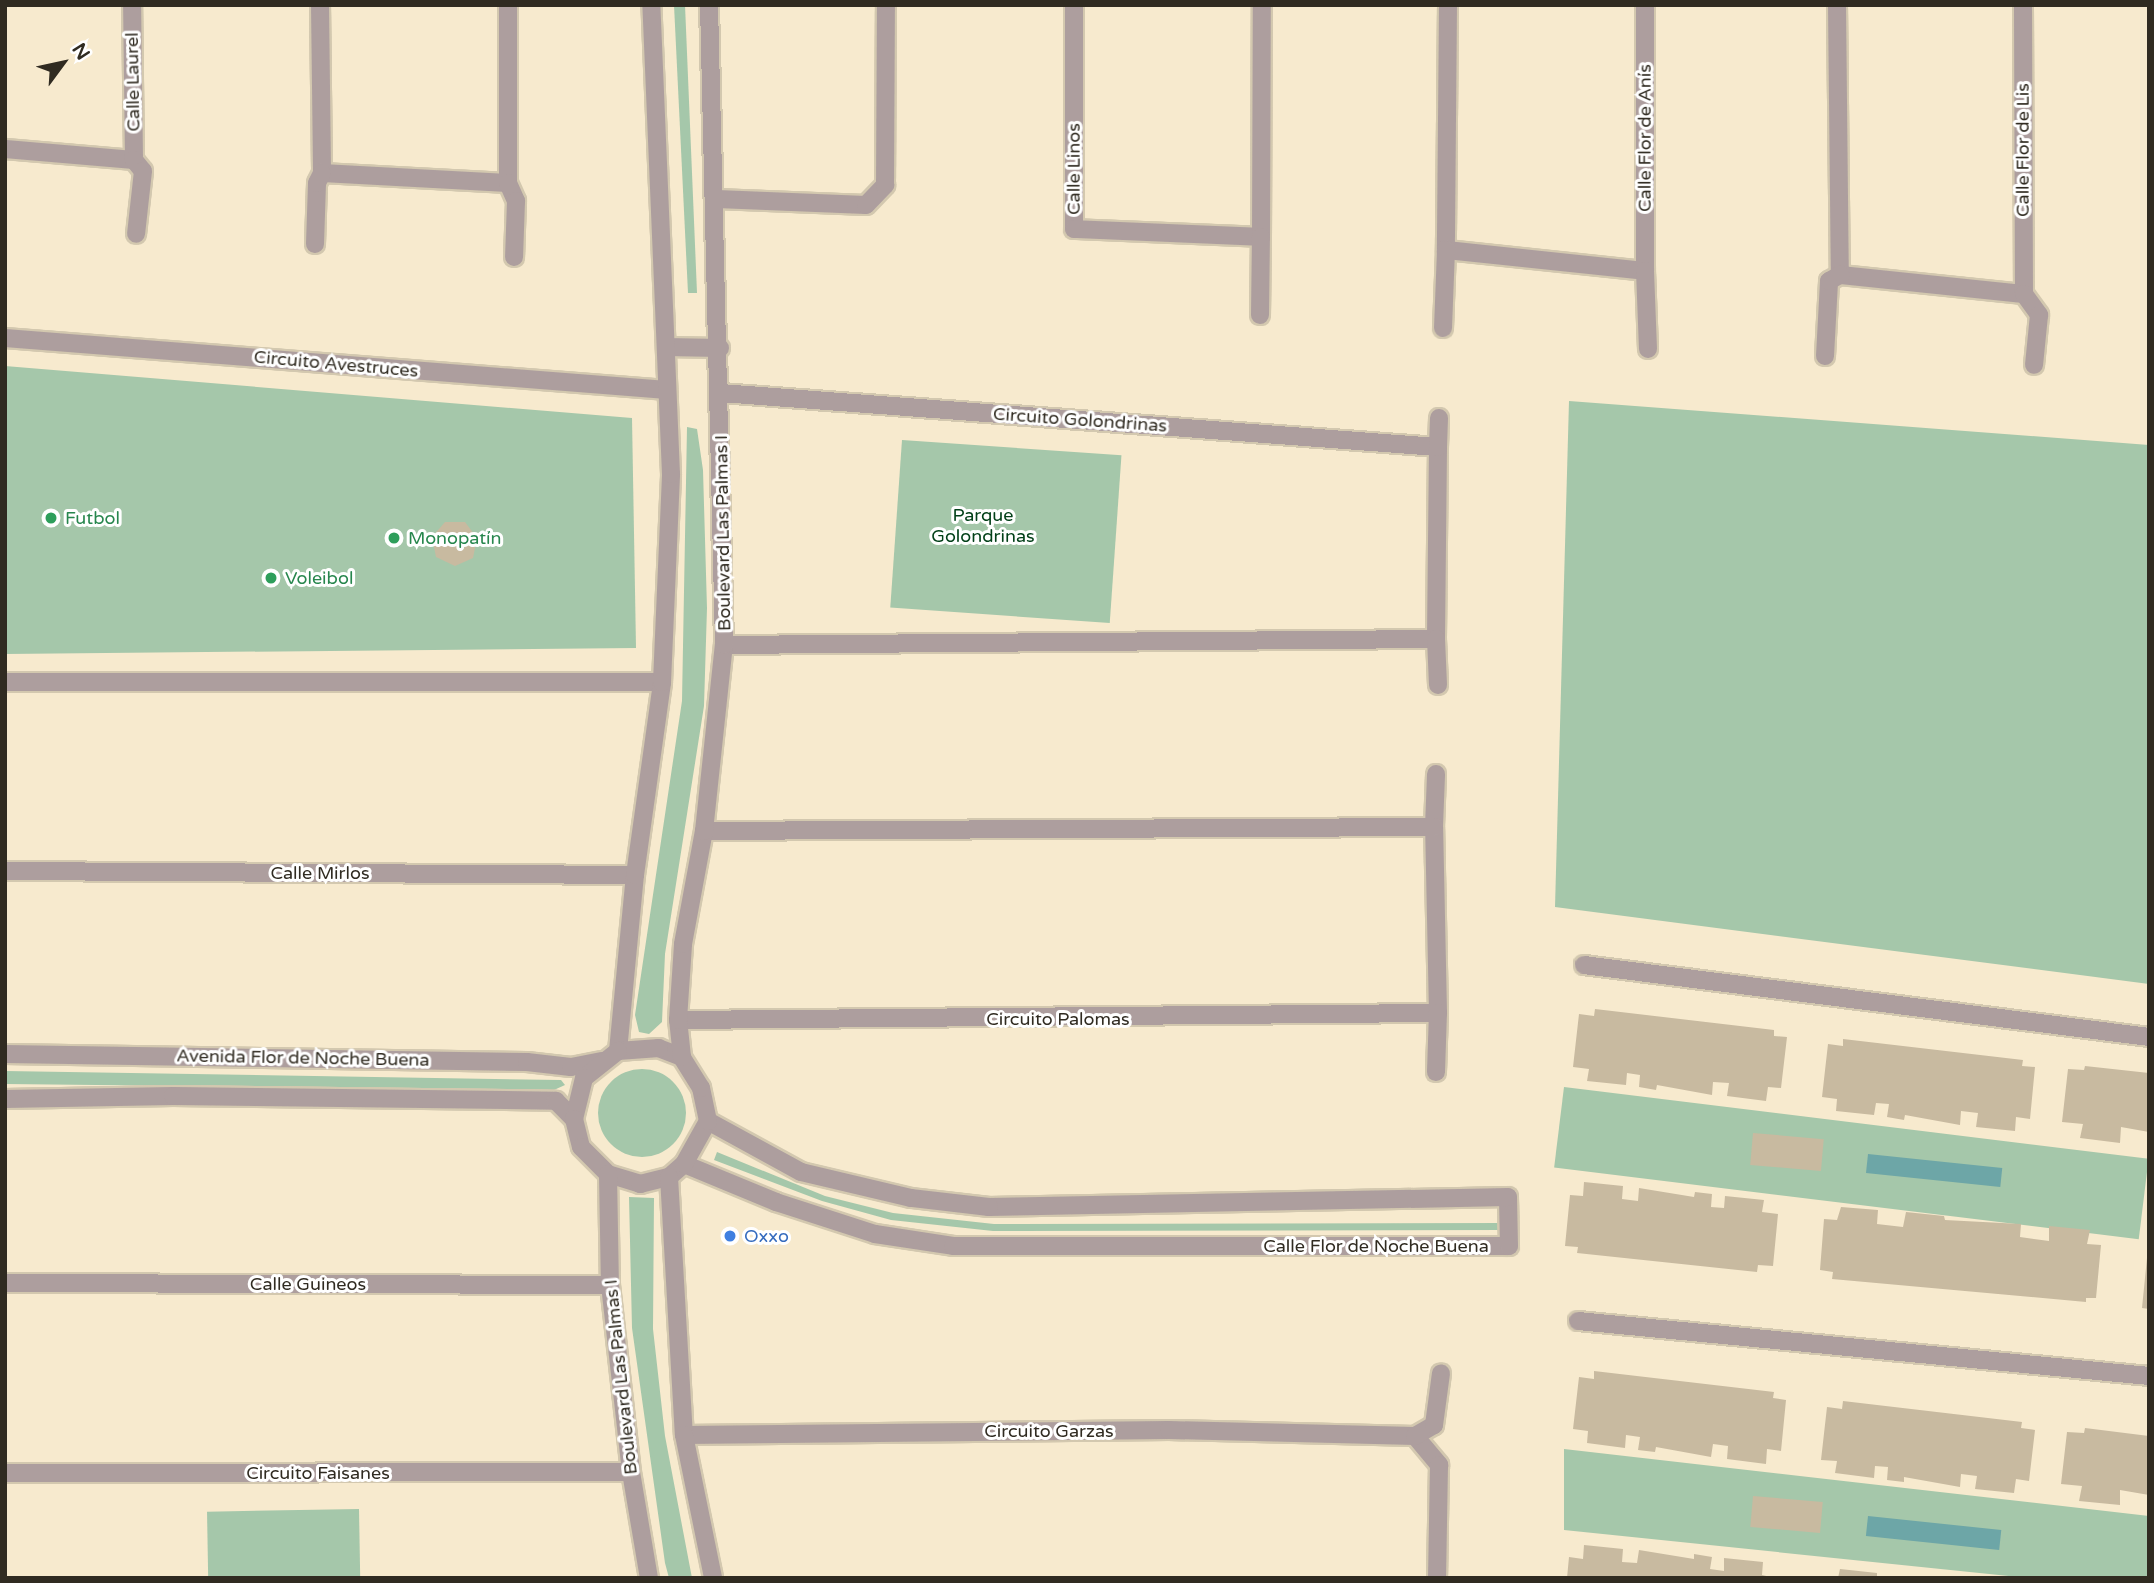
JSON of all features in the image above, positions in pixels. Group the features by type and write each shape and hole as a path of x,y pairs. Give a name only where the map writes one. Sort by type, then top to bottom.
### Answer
{"street":[{"name":"Calle Laurel","path":"132,5 134,160 143,171 136,234"},
{"path":"315,244 317,183 322,173 320,5"},
{"path":"508,5 508,183 516,201 514,257"},
{"path":"618,1051 635,875 662,682 671,474 651,5"},
{"name":"Boulevard Las Palmas I","path":"682,1057 678,1020 683,944 704,831 724,645 717,199 709,5"},
{"path":"717,199 866,205 885,185 886,5"},
{"name":"Calle Linos","path":"1074,5 1074,229 1261,237"},
{"path":"1259,314 1262,5"},
{"path":"1443,328 1448,5"},
{"name":"Calle Flor de Anís","path":"1645,5 1645,271 1648,349"},
{"path":"1837,5 1840,275"},
{"name":"Calle Flor de Lis","path":"2023,5 2024,294 2039,315 2034,365"},
{"path":"5,149 134,160"},
{"path":"322,173 508,183"},
{"path":"1446,250 1645,271"},
{"path":"1825,356 1829,281 1840,275 2024,294"},
{"name":"Circuito Avestruces","path":"5,338 667,390"},
{"path":"666,347 720,348"},
{"name":"Circuito Golondrinas","path":"721,393 1438,447"},
{"path":"1438,685 1436,639 1439,418"},
{"path":"724,645 1436,639"},
{"path":"5,682 662,682"},
{"path":"1436,774 1436,1072"},
{"path":"704,831 1434,827"},
{"name":"Calle Mirlos","path":"5,872 635,875"},
{"path":"1584,965 2149,1037"},
{"name":"Circuito Palomas","path":"678,1020 1438,1013"},
{"path":"659,1048 682,1057 701,1088 708,1121 684,1164 668,1177 640,1184 608,1174 581,1147 574,1119 577,1094 601,1060 618,1051 659,1048"},
{"name":"Avenida Flor de Noche Buena","path":"5,1054 527,1062 572,1067 601,1060"},
{"path":"5,1099 173,1096 556,1101 574,1119"},
{"name":"Calle Flor de Noche Buena","path":"684,1164 776,1202 875,1234 953,1246 1509,1246 1508,1197 989,1207 911,1198 801,1172 708,1121"},
{"name":"Boulevard Las Palmas I","path":"608,1174 610,1286 631,1472 649,1578"},
{"path":"668,1177 684,1435 713,1578"},
{"name":"Calle Guineos","path":"5,1283 610,1286"},
{"path":"1578,1321 2149,1376"},
{"path":"1437,1578 1439,1465 1415,1436 1434,1425 1441,1373"},
{"name":"Circuito Garzas","path":"684,1435 1169,1430 1415,1436"},
{"name":"Circuito Faisanes","path":"5,1473 631,1472"}],"green space":[{"path":"674,5 685,5 697,293 688,293"},
{"path":"5,366 632,418 636,648 5,654"},
{"path":"1569,401 2149,445 2149,984 1555,907"},
{"path":"687,427 697,429 703,470 707,608 704,706 665,954 662,1022 649,1034 639,1032 635,1015 682,701"},
{"name":"Parque Golondrinas","path":"902,440 1121,455 1110,623 890,608"},
{"path":"642,1069 659,1073 673,1082 682,1096 686,1113 682,1130 673,1144 659,1153 642,1157 625,1153 611,1144 602,1130 598,1113 602,1096 611,1082 625,1073"},
{"path":"5,1071 561,1080 565,1085 554,1090 5,1084"},
{"path":"1564,1087 2149,1159 2139,1239 1554,1167"},
{"path":"717,1152 825,1196 893,1213 994,1224 1503,1223 1502,1230 993,1231 891,1220 822,1201 714,1160"},
{"path":"629,1197 654,1198 653,1329 665,1436 692,1578 669,1578 665,1563 632,1328"},
{"path":"1564,1449 2149,1516 2149,1578 2028,1578 1564,1530"},
{"path":"359,1509 360,1578 208,1578 207,1512"}],"water":[{"path":"1868,1154 2002,1168 2000,1187 1866,1173"},
{"path":"1868,1516 2001,1530 1999,1550 1866,1536"}],"building":[{"path":"445,522 465,522 477,538 473,558 455,566 436,557 432,537"},
{"path":"1595,1009 1774,1030 1774,1036 1787,1037 1781,1088 1768,1087 1766,1101 1727,1096 1729,1083 1713,1082 1712,1095 1657,1085 1656,1090 1639,1087 1640,1075 1627,1073 1626,1085 1587,1081 1589,1069 1573,1067 1579,1014 1594,1016"},
{"path":"1843,1039 2023,1060 2022,1066 2035,1067 2030,1119 2016,1117 2015,1131 1976,1127 1978,1113 1961,1111 1960,1125 1905,1115 1904,1120 1887,1117 1889,1104 1876,1103 1874,1115 1836,1111 1837,1099 1822,1097 1828,1044 1843,1046"},
{"path":"2085,1066 2149,1073 2149,1132 2121,1127 2120,1143 2080,1138 2083,1124 2062,1122 2068,1069 2084,1070"},
{"path":"1753,1133 1824,1139 1821,1171 1750,1165"},
{"path":"1584,1182 1623,1186 1622,1199 1638,1201 1639,1188 1694,1197 1695,1192 1712,1194 1711,1207 1724,1208 1725,1196 1764,1200 1762,1212 1778,1214 1773,1266 1758,1265 1757,1272 1577,1253 1578,1247 1565,1246 1570,1195 1583,1196"},
{"path":"1841,1207 1878,1210 1877,1224 1903,1227 1906,1212 1944,1216 1945,1220 2021,1224 2020,1237 2049,1241 2049,1226 2090,1230 2087,1244 2101,1245 2096,1298 2086,1298 2086,1302 1832,1279 1833,1272 1820,1270 1824,1219 1837,1220"},
{"path":"2149,1258 2149,1309 2142,1308"},
{"path":"1594,1371 1774,1392 1773,1398 1786,1400 1781,1451 1767,1449 1766,1464 1727,1459 1728,1446 1713,1444 1711,1457 1656,1447 1655,1452 1638,1450 1640,1437 1626,1435 1625,1448 1587,1443 1588,1431 1573,1429 1579,1377 1594,1379"},
{"path":"1843,1401 2022,1422 2021,1428 2035,1430 2029,1481 2016,1479 2014,1493 1975,1489 1977,1476 1961,1474 1960,1487 1904,1477 1904,1482 1887,1480 1888,1467 1875,1466 1874,1478 1835,1473 1837,1461 1821,1460 1827,1407 1842,1409"},
{"path":"2085,1428 2149,1436 2149,1495 2120,1490 2120,1505 2079,1501 2082,1486 2061,1484 2067,1432 2084,1433"},
{"path":"1753,1496 1823,1502 1820,1533 1750,1527"},
{"path":"1584,1545 1623,1549 1622,1562 1637,1563 1639,1550 1694,1559 1694,1554 1712,1557 1710,1569 1724,1571 1724,1558 1763,1562 1762,1575 1775,1578 1567,1578 1569,1557 1583,1559"},
{"path":"1840,1569 1877,1573 1877,1578 1838,1578"}],"place":[{"name":"Futbol","path":"51,518"},
{"name":"Monopatín","path":"394,538"},
{"name":"Voleibol","path":"271,578"},
{"name":"Oxxo","path":"730,1236"}]}
